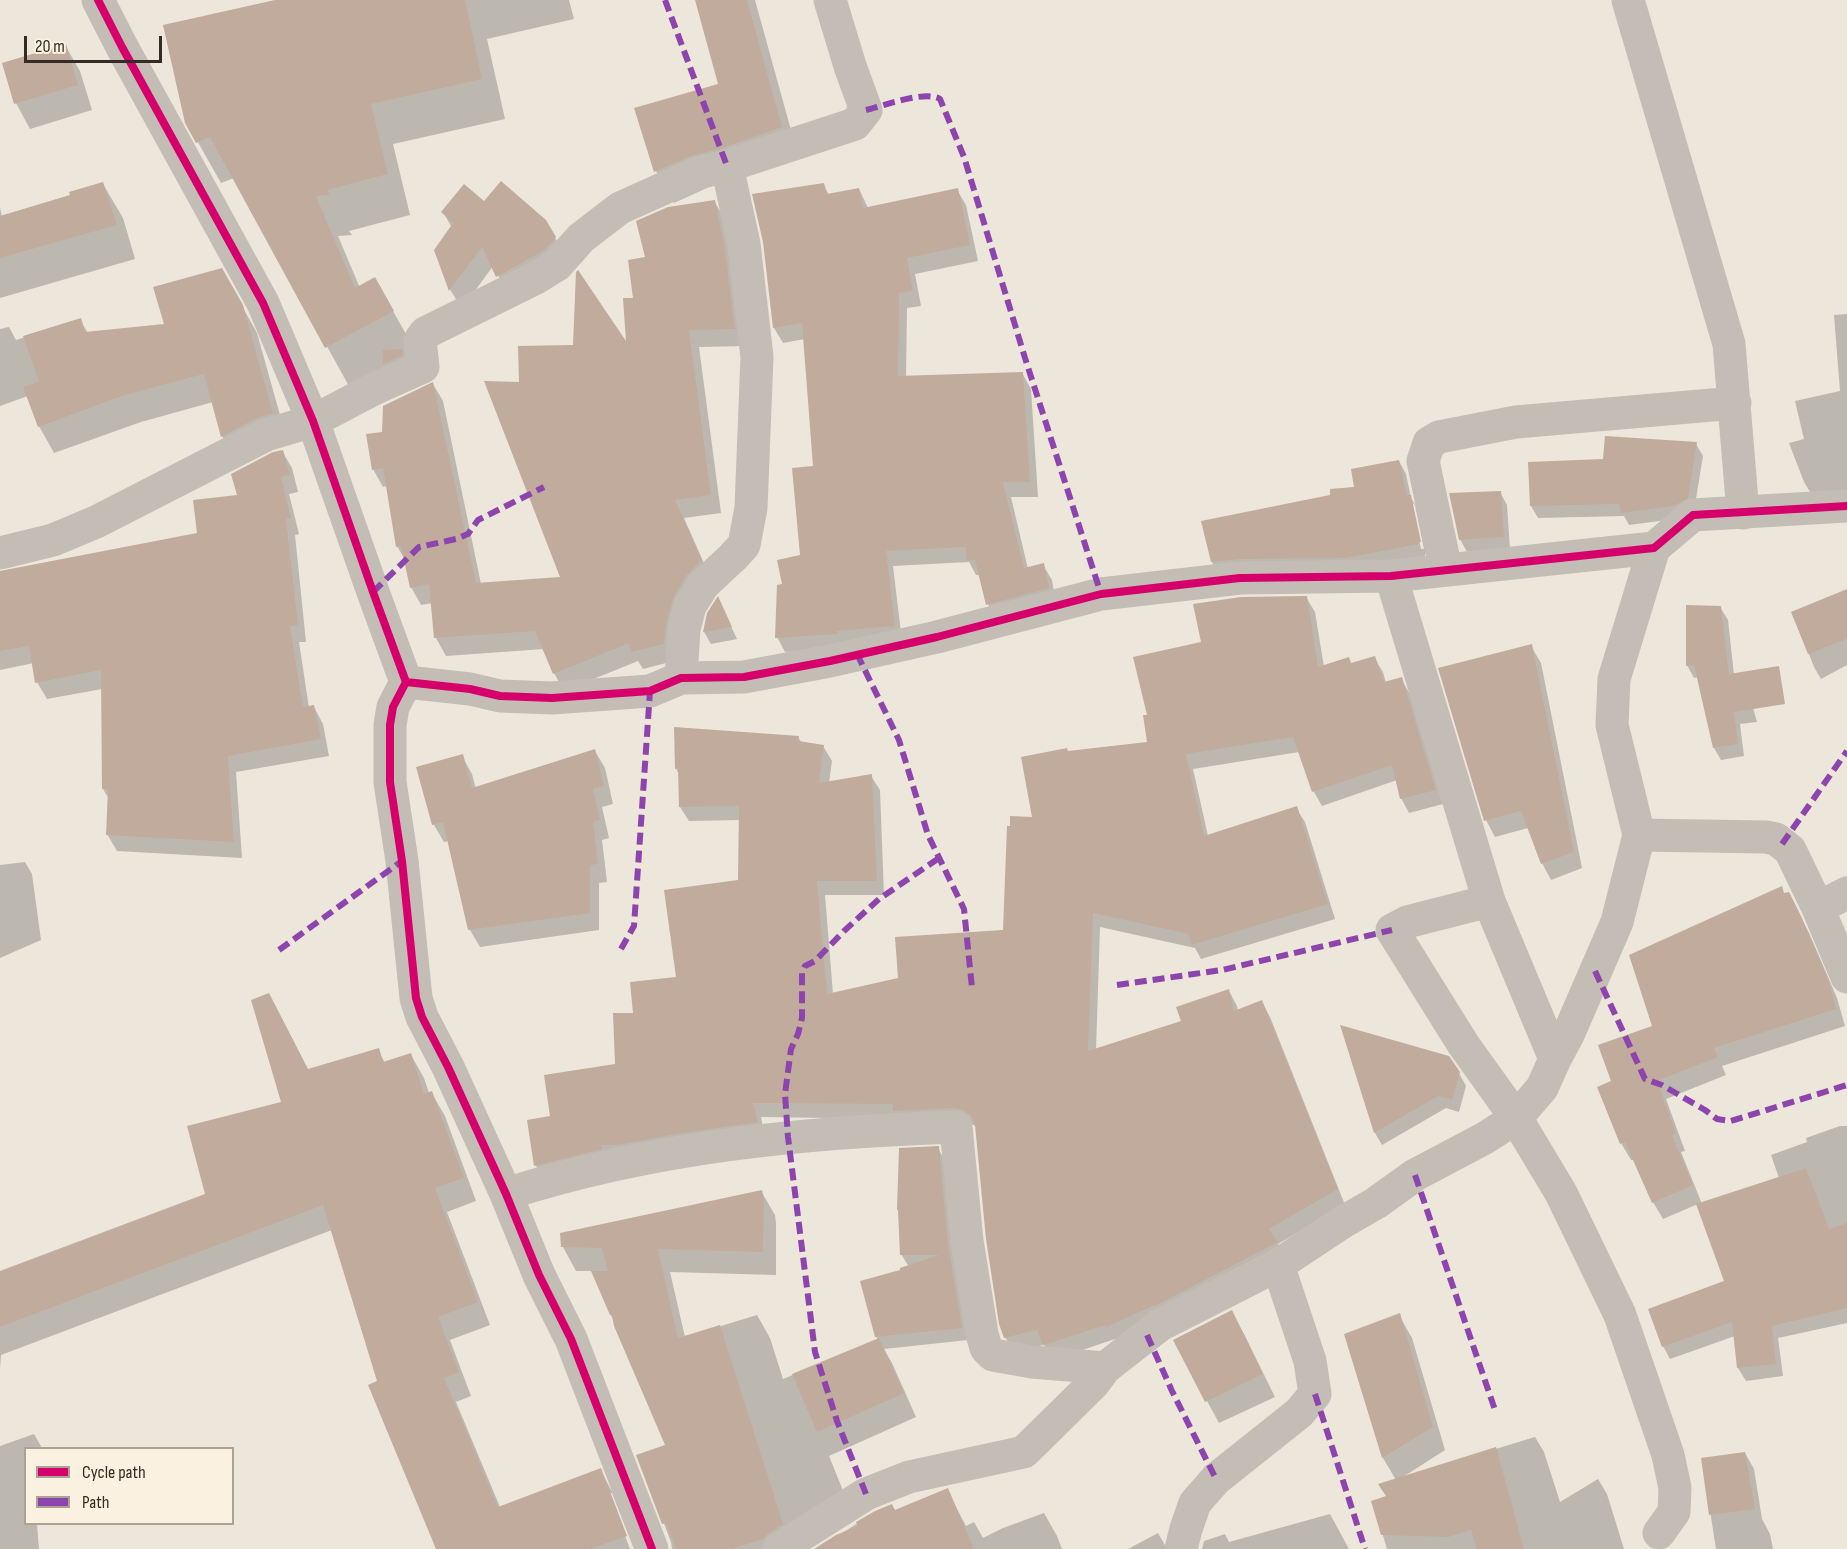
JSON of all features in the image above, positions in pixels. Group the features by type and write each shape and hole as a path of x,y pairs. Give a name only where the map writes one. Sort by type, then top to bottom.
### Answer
{"street":[{"path":"98,0 263,303 313,421 406,682 393,707 390,725 390,783 402,861 416,998 422,1017 448,1067 506,1194 539,1275 571,1338 652,1549"},
{"path":"0,553 53,540 96,522 266,435 313,421 376,388 423,367 420,340 425,333 536,279 557,265 581,238 620,208 698,173 727,166 855,124 866,110 830,0"},
{"path":"1628,0 1729,344 1743,513"},
{"path":"681,678 684,629 690,606 703,585 744,545 751,508 757,357 744,244 727,166"},
{"path":"1446,570 1424,460 1429,443 1439,437 1516,422 1734,403"},
{"path":"779,1549 866,1494 909,1477 1024,1452 1093,1384 1105,1368 1160,1324 1278,1265 1376,1203 1415,1175 1516,1119 1542,1088 1568,1035 1617,922 1639,834 1612,725 1614,679 1654,548 1693,515 1847,506"},
{"path":"406,682 470,689 500,696 552,698 650,691 681,678 744,677 830,661 937,637 1101,594 1240,578 1391,576 1654,548"},
{"path":"1391,576 1490,901 1555,1059"},
{"path":"1639,834 1776,838 1790,850 1847,977"},
{"path":"1818,908 1847,893"},
{"path":"1490,901 1407,921 1392,930 1463,1044 1516,1119 1562,1193 1620,1315 1668,1455 1675,1488 1674,1512 1659,1533"},
{"path":"506,1194 555,1178 691,1149 789,1137 956,1127 966,1241 986,1348 993,1355 1032,1362 1105,1368"},
{"path":"1181,1549 1195,1503 1216,1479 1299,1413 1315,1394 1310,1361 1278,1265"}],"building":[{"path":"275,0 465,0 482,79 371,104 388,174 327,190 330,195 316,196 355,288 375,277 394,311 325,348 210,137 196,143 185,123 163,25"},
{"path":"695,0 747,0 782,127 691,156 654,172 634,108 718,84"},
{"path":"66,44 78,85 14,104 2,63"},
{"path":"501,181 546,220 556,237 545,250 496,277 482,247 449,291 434,250 453,223 441,212 464,184 484,201"},
{"path":"103,182 117,225 0,258 0,216 70,195 69,192"},
{"path":"824,183 827,194 859,188 863,208 958,188 970,245 907,258 913,291 899,293 898,376 1023,372 1030,482 1003,482 1024,568 1044,563 1049,588 986,605 975,560 966,560 966,547 886,551 895,626 837,631 837,634 775,638 777,585 782,584 777,560 800,555 792,468 813,466 802,323 773,328 763,242 752,194"},
{"path":"715,200 725,247 735,329 689,330 711,495 675,500 702,560 687,575 674,596 666,624 664,644 631,652 629,643 553,674 535,631 434,638 429,584 410,588 401,546 396,547 383,468 372,470 366,434 382,432 383,406 433,382 476,583 560,577 484,381 519,382 518,346 573,345 576,272 578,270 626,341 623,298 633,298 628,260 645,257 636,221 668,207"},
{"path":"222,268 243,305 273,413 257,418 221,437 204,374 125,395 38,427 23,387 39,382 23,336 81,318 85,332 164,324 153,287"},
{"path":"402,349 403,355 383,364 383,350"},
{"path":"1605,436 1697,442 1688,498 1674,506 1621,513 1619,504 1530,506 1528,462 1603,459"},
{"path":"283,450 290,475 281,477 291,518 286,519 298,625 290,626 303,707 314,705 321,739 228,756 234,842 106,835 108,789 102,789 101,670 35,683 29,646 0,651 0,571 197,533 193,500 237,495 231,474 273,452"},
{"path":"1399,460 1407,495 1411,495 1421,542 1419,544 1346,558 1240,559 1211,562 1201,521 1330,495 1330,489 1354,487 1351,469"},
{"path":"1501,491 1504,537 1459,540 1449,493"},
{"path":"1847,589 1847,639 1808,654 1791,612"},
{"path":"718,596 732,627 703,632 707,613"},
{"path":"1307,596 1318,667 1349,657 1351,663 1375,656 1384,682 1402,677 1436,790 1400,799 1392,765 1312,792 1293,737 1186,754 1204,836 1297,806 1328,904 1191,945 1189,934 1093,913 1088,1051 1181,1021 1176,1007 1229,989 1234,1011 1262,1000 1338,1189 1269,1229 1278,1242 1155,1306 1106,1327 1105,1325 1042,1344 1037,1330 1004,1338 999,1324 986,1239 975,1125 971,1116 964,1110 955,1108 893,1111 893,1104 753,1103 758,1122 618,1145 601,1145 602,1149 534,1166 527,1120 550,1116 544,1075 615,1064 613,1013 633,1013 630,982 676,977 664,890 738,880 739,806 679,807 674,727 799,736 798,741 824,745 819,783 872,774 877,881 817,881 827,994 898,978 895,937 1003,930 1007,826 1010,826 1010,816 1032,817 1021,757 1067,748 1068,751 1147,742 1143,715 1147,715 1133,657 1201,642 1193,604 1241,597"},
{"path":"1686,605 1721,606 1729,674 1779,666 1785,704 1734,712 1738,744 1713,748 1694,665 1686,666"},
{"path":"1532,644 1574,852 1541,864 1521,811 1484,821 1438,668"},
{"path":"595,749 604,786 593,789 600,820 593,822 598,864 590,865 590,913 468,930 443,822 432,825 416,767 463,754 472,788"},
{"path":"1782,886 1784,893 1789,892 1801,916 1828,979 1836,1009 1714,1048 1718,1057 1657,1081 1676,1133 1672,1135 1693,1185 1652,1203 1625,1142 1620,1144 1597,1087 1611,1081 1598,1045 1652,1026 1629,955"},
{"path":"269,993 308,1069 379,1048 383,1062 411,1053 424,1094 432,1091 464,1178 435,1188 478,1302 438,1317 459,1372 444,1378 498,1507 601,1468 627,1536 590,1549 436,1549 368,1385 377,1381 323,1205 0,1327 0,1271 205,1194 187,1126 281,1102 251,1000"},
{"path":"1340,1025 1449,1056 1460,1072 1452,1100 1438,1096 1374,1133"},
{"path":"939,1146 948,1243 962,1328 875,1337 860,1281 900,1270 900,1268 939,1255 900,1255 897,1210 899,1148"},
{"path":"1806,1168 1829,1229 1847,1223 1847,1308 1772,1326 1776,1364 1737,1368 1732,1322 1662,1347 1648,1309 1724,1281 1696,1204"},
{"path":"762,1190 764,1199 763,1252 658,1249 678,1338 720,1325 783,1524 763,1539 731,1549 676,1549 666,1523 662,1524 636,1455 665,1445 614,1326 612,1315 610,1315 591,1271 608,1271 602,1248 561,1247 560,1233"},
{"path":"1232,1310 1263,1374 1205,1402 1173,1340"},
{"path":"1400,1313 1433,1427 1382,1458 1344,1334"},
{"path":"879,1338 904,1393 817,1432 792,1374"},
{"path":"1496,1447 1524,1549 1477,1549 1471,1530 1448,1537 1381,1535 1371,1501 1386,1496 1378,1484"},
{"path":"1745,1452 1755,1509 1709,1515 1701,1458"},
{"path":"948,1488 974,1549 814,1549 836,1535 858,1526 856,1522 875,1511 892,1504 895,1510"}],"marked path":[{"path":"665,0 727,166"},
{"path":"866,110 914,97 940,99 964,157 1025,358 1101,594"},
{"path":"373,592 419,547 468,534 478,520 544,487"},
{"path":"857,654 899,740 928,835 964,909 972,988"},
{"path":"621,949 634,926 650,691"},
{"path":"1782,844 1847,751"},
{"path":"866,1494 837,1421 815,1352 788,1137 785,1094 791,1049 802,1018 802,973 805,966 815,961 879,899 939,858"},
{"path":"279,950 402,861"},
{"path":"1117,985 1222,970 1392,930"},
{"path":"1595,971 1645,1079 1662,1085 1717,1119 1731,1121 1847,1085"},
{"path":"1415,1175 1495,1410"},
{"path":"1147,1335 1216,1479"},
{"path":"1315,1394 1365,1549"}],"cycle path":[{"path":"98,0 263,303 313,421 406,682 393,707 390,725 390,782 402,861 416,998 422,1017 448,1067 506,1194 539,1275 571,1339 652,1549"},
{"path":"406,682 470,689 500,696 552,698 650,691 681,678 744,677 830,661 937,637 1101,594 1240,578 1391,576 1654,548 1693,515 1847,506"}]}
